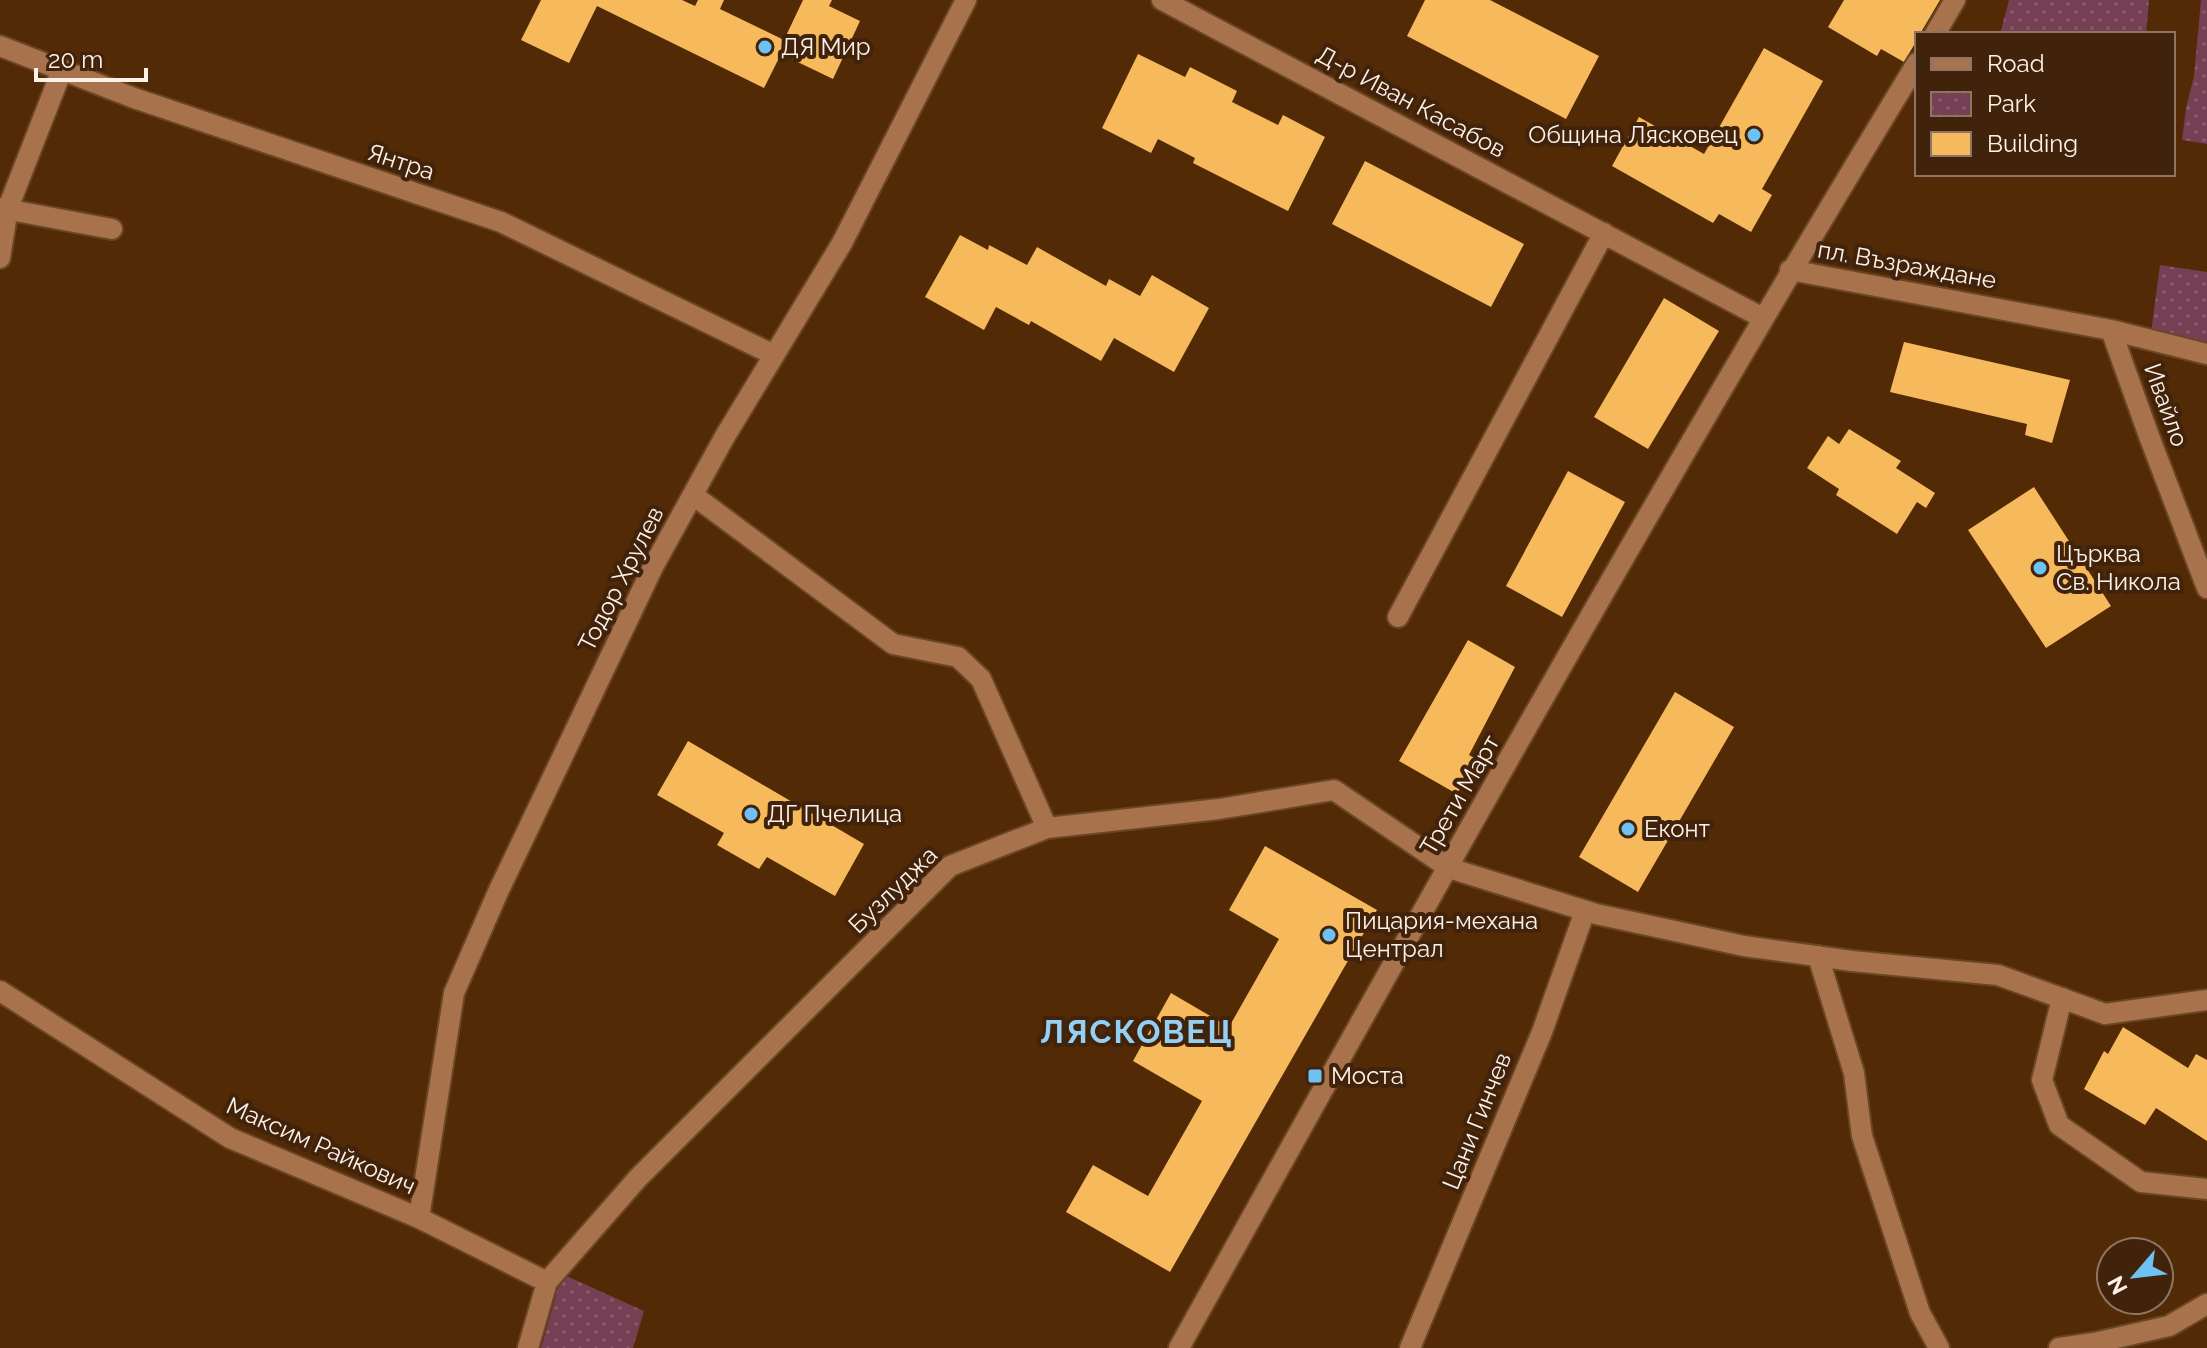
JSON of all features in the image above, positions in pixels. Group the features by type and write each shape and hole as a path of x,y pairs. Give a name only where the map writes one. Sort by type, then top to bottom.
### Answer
{"street":[{"name":"Тодор Хрулев","path":"419,1218 454,993 498,892 633,609 693,495 842,243 966,0"},
{"name":"Д-р Иван Касабов","path":"1162,0 1763,318"},
{"path":"1936,32 1955,0"},
{"name":"Янтра","path":"0,46 236,134 501,222 774,355"},
{"name":"пл. Възраждане","path":"1915,66 1790,270 2111,330 2207,354"},
{"path":"0,258 4,208 62,70"},
{"path":"4,208 112,229"},
{"path":"1398,617 1604,233"},
{"name":"Трети Март","path":"1179,1348 1790,270"},
{"name":"Ивайло","path":"2111,330 2207,588"},
{"path":"693,495 893,644 958,657 981,679 1047,828"},
{"name":"Бузлуджа","path":"528,1348 547,1282 638,1178 950,866 1047,828 1219,809 1334,790 1449,868"},
{"path":"1449,868 1585,911 1744,946 1998,975 2105,1014 2207,1000"},
{"name":"Цани Гинчев","path":"1410,1348 1542,1032 1585,911"},
{"path":"1818,956 1854,1073 1862,1136 1920,1313 1939,1348"},
{"name":"Максим Райкович","path":"0,991 230,1138 419,1218 547,1282"},
{"path":"2062,998 2042,1080 2059,1125 2141,1182 2207,1189"},
{"path":"2059,1348 2169,1326 2207,1304"}],"green space":[{"path":"2009,0 2149,0 2146,32 2001,32"},
{"path":"2201,0 2207,0 2207,144 2182,140 2194,76"},
{"path":"2160,265 2207,272 2207,354 2150,340"},
{"path":"562,1274 644,1311 633,1348 541,1348"}],"building":[{"name":"ДЯ Мир","path":"541,0 682,0 695,6 698,0 724,0 720,9 784,40 803,0 832,0 829,6 860,21 833,79 781,54 764,88 597,6 569,63 521,40"},
{"path":"1425,0 1490,0 1599,56 1566,119 1407,36"},
{"path":"1844,0 1940,0 1921,32 1915,32 1915,43 1904,62 1881,49 1877,56 1828,27"},
{"name":"Община Лясковец","path":"1764,48 1823,81 1762,189 1772,195 1751,232 1719,214 1713,223 1612,166 1639,117 1704,154"},
{"path":"1138,54 1185,77 1190,67 1237,91 1232,102 1278,125 1283,115 1325,137 1288,211 1193,163 1195,158 1158,139 1151,153 1102,128"},
{"path":"1365,161 1524,244 1491,307 1332,224"},
{"path":"960,235 988,250 989,245 1027,265 1037,247 1106,286 1109,279 1140,296 1152,275 1209,308 1174,372 1114,338 1101,361 1031,321 1029,325 996,307 984,330 925,297"},
{"path":"1664,298 1719,331 1648,449 1594,417"},
{"path":"1904,342 2070,380 2052,443 2025,435 2027,424 1890,392"},
{"path":"1849,429 1901,461 1896,468 1935,493 1926,508 1917,502 1897,534 1836,495 1839,489 1807,468 1828,436 1839,444"},
{"path":"1568,471 1625,502 1562,617 1506,586"},
{"name":"Църква Св. Никола","path":"2034,487 2111,606 2046,648 1968,530"},
{"path":"1468,640 1515,667 1469,755 1476,759 1457,794 1399,761"},
{"path":"1675,692 1734,727 1638,892 1579,857"},
{"name":"ДГ Пчелица","path":"688,741 864,844 835,896 767,857 759,869 717,845 724,833 657,795"},
{"path":"1265,846 1377,910 1170,1272 1066,1212 1093,1165 1148,1196 1202,1101 1133,1061 1171,993 1229,1027 1279,939 1229,910"},
{"path":"2123,1027 2188,1068 2196,1054 2207,1060 2207,1141 2156,1108 2145,1125 2084,1089 2104,1051 2108,1054"}],"place":[{"name":"ДЯ Мир","path":"765,47"},
{"name":"Община Лясковец","path":"1754,135"},
{"name":"Църква Св. Никола","path":"2040,568"},
{"name":"ДГ Пчелица","path":"751,814"},
{"name":"Еконт","path":"1628,829"},
{"name":"Пицария-механа Централ","path":"1329,935"},
{"name":"Моста","path":"1315,1076"}],"district":[{"name":"ЛЯСКОВЕЦ","path":"1137,1032"}]}
